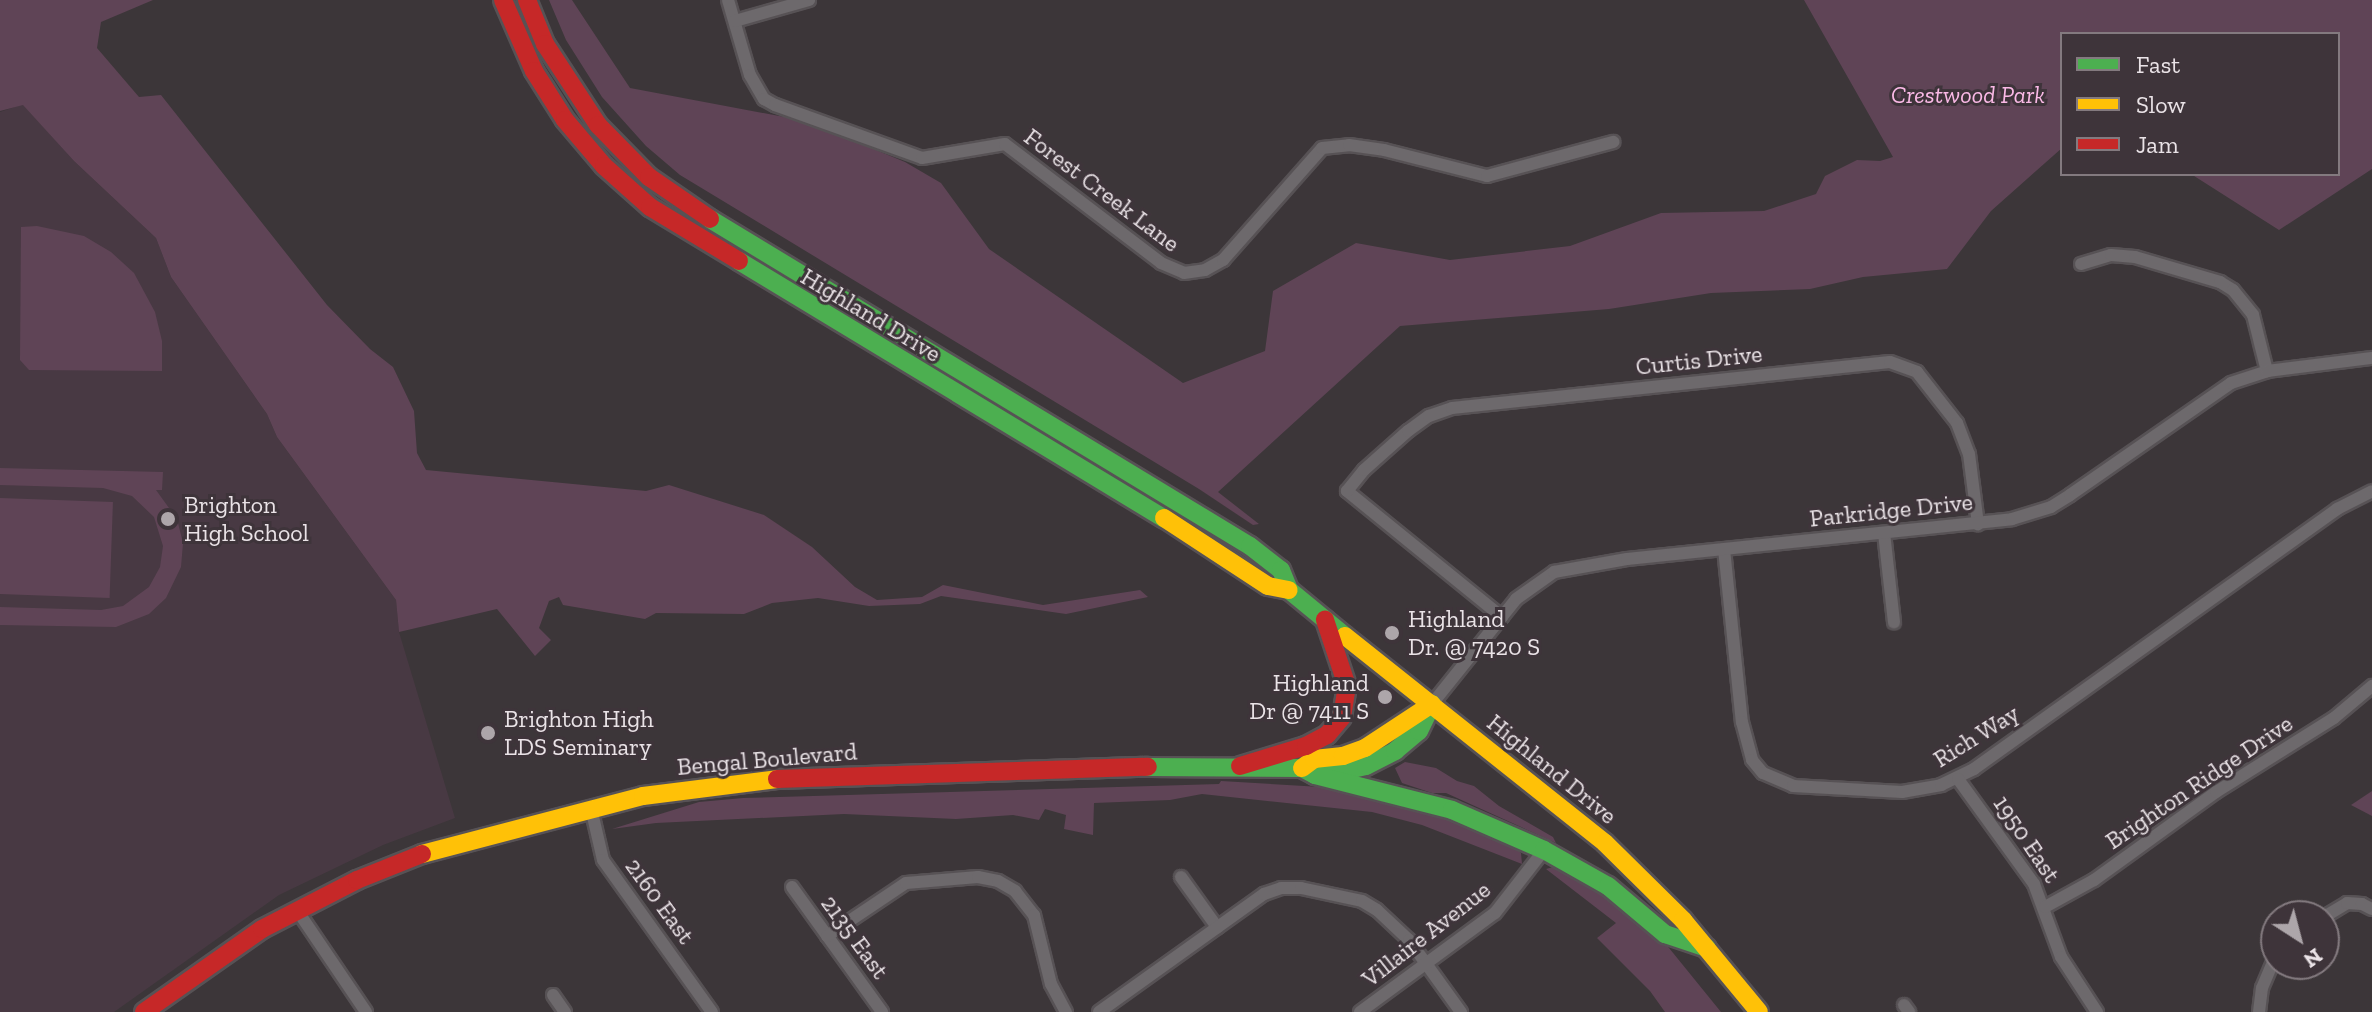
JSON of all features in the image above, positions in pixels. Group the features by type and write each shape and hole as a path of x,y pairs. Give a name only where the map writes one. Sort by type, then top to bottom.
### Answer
{"main road":[{"name":"Highland Drive","path":"503,0 520,45 565,120 604,166 650,207 1175,525 1268,586 1289,590"},
{"name":"Highland Drive","path":"527,0 545,44 583,106 622,151 669,193 1219,526 1281,570 1289,590 1605,843 1707,948 1759,1012"},
{"path":"1240,766 1306,746 1327,735 1342,717 1347,686 1325,620"},
{"name":"Bengal Boulevard","path":"144,1012 262,929 404,859 591,808 643,796 746,781 1016,769 1240,766 1309,771 1314,759 1343,756 1365,748 1432,704"},
{"path":"1309,771 1452,810 1544,850 1608,886 1665,934 1707,948"}],"street":[{"name":"Forest Creek Lane","path":"728,0 755,87 775,105 922,158 1005,144 1161,263 1184,273 1205,270 1223,260 1322,148 1349,145 1384,150 1487,176 1613,142"},
{"path":"735,21 809,0"},
{"path":"2081,264 2111,255 2135,257 2220,282 2233,290 2253,315 2267,371"},
{"name":"Parkridge Drive","path":"1432,704 1516,599 1554,572 1615,561 2012,519 2051,507 2231,383 2267,371 2372,358"},
{"name":"Curtis Drive","path":"1502,617 1347,491 1364,470 1408,431 1429,416 1452,408 1890,362 1917,372 1957,423 1969,454 1978,524"},
{"name":"Rich Way","path":"1724,549 1745,743 1752,760 1763,773 1793,786 1902,792 1923,790 1958,779 2337,509 2372,491"},
{"path":"1884,533 1894,622"},
{"name":"Brighton Ridge Drive","path":"2045,907 2094,880 2216,792 2334,718 2372,686"},
{"name":"1950 East","path":"1958,779 2027,872 2045,907 2061,957 2097,1012"},
{"name":"2160 East","path":"591,808 603,860 712,1012"},
{"name":"Villaire Avenue","path":"1360,1012 1495,913 1544,850"},
{"path":"827,936 906,883 978,877 998,881 1015,891 1034,915 1051,984 1066,1012"},
{"path":"1181,877 1217,927"},
{"name":"2135 East","path":"792,887 882,1012"},
{"path":"1099,1012 1264,894 1281,888 1301,888 1362,901 1377,910 1409,940 1461,1012"},
{"path":"2340,907 2347,903 2362,904 2372,909"},
{"path":"297,910 366,1012"},
{"path":"2259,1012 2265,980"},
{"path":"553,995 565,1012"}],"shaded area":[{"name":"Brighton High School","path":"23,104 74,161 156,238 171,277 267,414 277,437 396,600 399,632 455,818 383,845 279,895 114,1012 0,1012 0,112"}],"green space":[{"path":"0,0 153,0 101,22 97,48 139,97 161,95 327,305 370,349 393,367 414,411 417,453 426,470 646,491 669,485 764,515 812,547 855,587 877,600 922,597 943,585 1043,605 1140,590 1148,597 1066,614 941,596 920,604 869,606 818,598 772,603 744,614 656,613 645,619 563,605 559,597 549,601 539,628 551,640 535,656 497,609 399,632 396,600 277,437 267,414 171,277 156,238 74,161 23,105 0,111"},
{"name":"Crestwood Park","path":"549,0 572,0 630,88 806,121 905,162 941,183 989,249 1183,383 1265,351 1273,291 1356,243 1450,260 1570,246 1661,213 1764,211 1816,194 1825,176 1857,160 1880,161 1893,157 1804,0 2372,0 2372,169 2279,230 2194,176 2340,176 2340,32 2060,32 2060,150 1991,211 1947,269 1863,277 1810,289 1711,293 1609,309 1400,326 1218,492 1259,524 1253,525 1199,489 680,175 646,146 602,97 566,40"},
{"path":"37,226 84,236 111,252 134,273 155,312 162,341 162,371 29,370 20,360 21,227"},
{"path":"0,468 163,472 162,490 156,490 177,519 183,543 181,567 166,598 149,614 116,627 0,625 0,607 101,610 123,606 149,587 160,567 163,546 154,517 132,496 103,488 0,485"},
{"path":"0,498 113,502 110,598 0,594"},
{"path":"1405,762 1436,768 1457,781 1474,786 1499,806 1553,837 1556,843 1446,793 1432,793 1402,783 1395,768"},
{"path":"1221,781 1338,788 1408,803 1511,844 1521,853 1522,864 1422,825 1372,812 1202,794 1170,800 1094,803 1093,835 1064,829 1066,815 1045,809 1039,820 1013,815 956,819 844,814 656,823 612,829 699,802 743,798 1219,784"},
{"path":"2372,791 2372,816 2351,805"},
{"path":"1560,865 1665,943 1721,1012 1665,1012 1650,991 1597,938 1616,923 1546,869"}],"traffic: fast":[{"path":"710,219 1250,546 1281,570 1289,590 1345,636"},
{"path":"739,261 1164,518"},
{"path":"1148,767 1302,768 1315,775 1326,775 1366,766 1395,751 1419,731 1432,704"},
{"path":"1315,775 1452,810 1544,850 1608,886 1665,934 1707,948"}],"traffic: slow":[{"path":"1164,518 1268,586 1289,590"},
{"path":"1345,636 1605,843 1683,920 1759,1012"},
{"path":"1302,768 1314,759 1343,756 1365,748 1432,704"},
{"path":"422,854 643,796 777,779"}],"traffic: jam":[{"path":"503,0 534,71 565,120 604,166 650,207 739,261"},
{"path":"527,0 545,44 598,125 649,177 710,219"},
{"path":"1240,766 1306,746 1327,735 1342,717 1347,686 1325,620"},
{"path":"777,779 1148,767"},
{"path":"144,1012 262,929 357,880 422,854"}],"place":[{"name":"Brighton High School","path":"168,519"},
{"name":"Highland Dr. @ 7420 S","path":"1392,633"},
{"name":"Highland Dr @ 7411 S","path":"1385,697"},
{"name":"Brighton High LDS Seminary","path":"488,733"}]}
